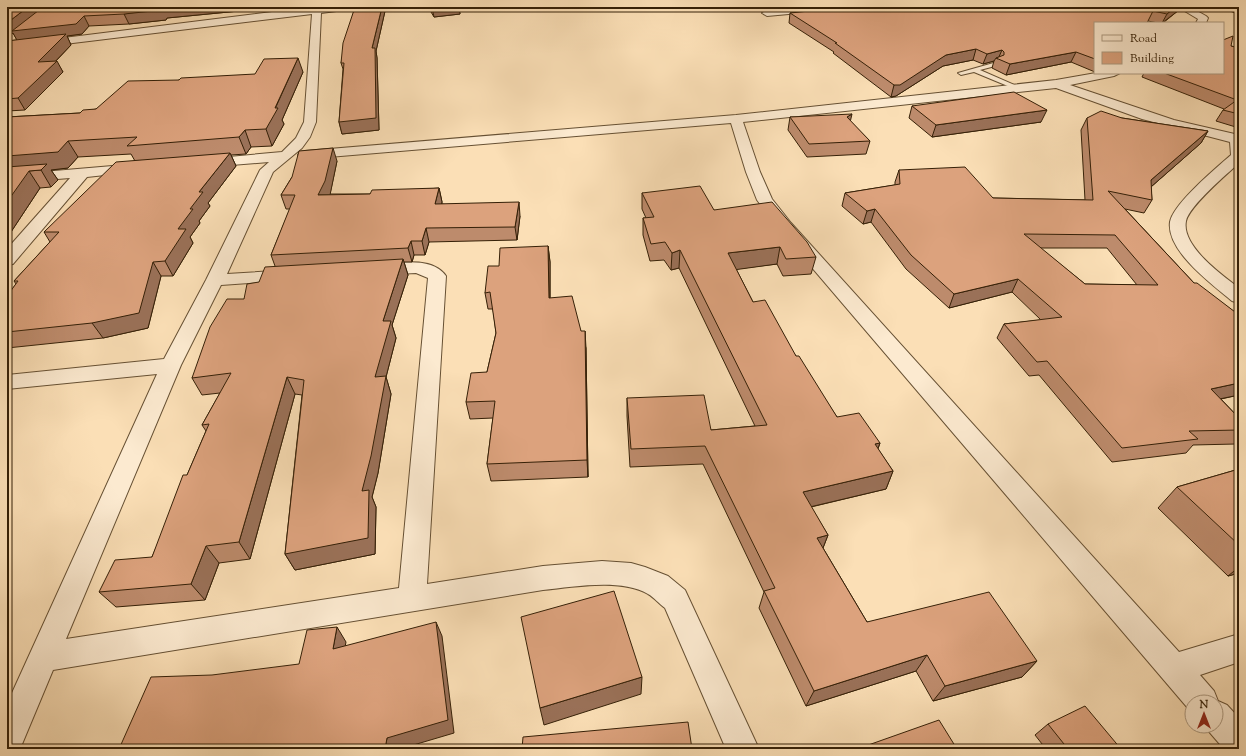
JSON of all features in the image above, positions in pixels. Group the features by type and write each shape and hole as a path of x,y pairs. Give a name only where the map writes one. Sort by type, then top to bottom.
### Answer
{"street":[{"path":"7,48 317,9 344,7"},
{"path":"766,13 832,7"},
{"path":"1183,7 1203,18 1201,22"},
{"path":"7,741 171,365 215,280 267,170 286,156 301,141 310,122 317,9"},
{"path":"7,44 19,35"},
{"path":"187,164 736,119 1056,84 1109,74"},
{"path":"1056,84 1102,102 1238,148 1184,209 1177,221 1181,241 1204,269 1239,297"},
{"path":"736,119 753,172 765,200 785,226 1196,694"},
{"path":"7,179 157,167"},
{"path":"7,260 82,173"},
{"path":"357,271 419,268 431,270 437,276 412,598"},
{"path":"215,280 309,274"},
{"path":"7,382 171,365"},
{"path":"44,657 543,578 592,573 632,576 658,585 675,599 743,749"},
{"path":"1174,669 1239,648"},
{"path":"1224,725 1239,742"}],"lane":[{"path":"961,73 997,64"},
{"path":"975,70 1017,88"}],"building":[{"path":"7,7 28,7 7,23"},
{"path":"43,7 175,7 163,8 162,10 124,14 84,16 76,24 12,31"},
{"path":"355,7 382,7 372,48 375,48 376,118 339,122 344,63 341,63 343,43"},
{"path":"847,7 1175,7 1167,14 1153,11 1148,22 1094,22 1094,59 1076,52 1010,64 996,58 1004,55 1002,50 987,54 976,49 946,55 900,85 894,85 835,43 837,43 790,13"},
{"path":"66,34 38,62 57,61 18,98 7,99 7,41"},
{"path":"1233,36 1231,46 1239,48 1239,114 1223,110 1237,100 1167,74 1224,74 1224,40"},
{"path":"298,58 275,108 278,108 266,129 245,130 239,137 127,146 137,137 68,141 58,152 7,156 7,117 80,113 83,110 96,109 128,81 179,80 181,78 255,74 264,59"},
{"path":"1014,92 1047,110 936,125 912,106"},
{"path":"1101,111 1122,118 1208,131 1151,180 1152,200 1108,191 1194,283 1197,283 1239,315 1239,383 1211,389 1239,418 1239,430 1189,431 1198,439 1122,448 1047,361 1037,362 1004,324 1062,317 1018,279 954,294 911,255 875,209 867,211 845,193 900,184 899,170 965,167 993,198 1093,200 1087,118","holes":["1024,234 1115,235 1158,285 1085,284"]},
{"path":"852,114 847,117 870,141 809,144 790,117"},
{"path":"333,148 325,181 318,195 370,194 372,190 439,188 435,204 519,202 515,227 426,228 422,241 411,241 408,248 271,255 295,195 281,195 292,177 299,151"},
{"path":"230,153 199,192 203,192 190,209 193,209 178,229 186,229 165,261 153,262 139,313 92,323 7,332 7,296 18,281 14,281 59,232 44,232 116,162"},
{"path":"47,164 41,170 29,171 7,202 7,167"},
{"path":"700,186 714,210 772,202 807,242 816,257 786,259 780,247 728,253 753,302 765,300 796,356 799,356 837,417 859,413 880,443 875,444 893,471 803,492 828,535 817,538 867,622 989,592 1037,661 945,686 927,655 814,691 764,591 775,588 705,446 631,449 627,398 704,395 711,430 767,425 680,250 672,253 665,242 651,244 643,218 654,217 642,193"},
{"path":"548,246 549,298 572,296 581,331 585,331 587,460 487,464 495,401 466,402 471,373 487,372 496,333 490,292 485,293 488,266 499,266 500,248"},
{"path":"403,259 383,321 391,321 375,377 386,376 371,456 362,491 369,490 368,538 285,554 304,380 287,377 239,542 206,546 191,584 99,592 115,560 152,557 183,475 187,475 209,424 202,425 231,373 192,378 210,327 227,299 244,299 247,284 259,282 265,267"},
{"path":"1239,469 1239,545 1177,487"},
{"path":"614,591 642,677 540,708 521,617"},
{"path":"436,622 448,720 387,738 385,749 119,749 151,677 212,675 299,664 307,630 337,627 333,649"},
{"path":"1085,706 1121,749 1068,749 1048,724"},
{"path":"939,720 957,749 857,749"},
{"path":"688,722 692,749 522,749 523,737"}]}
